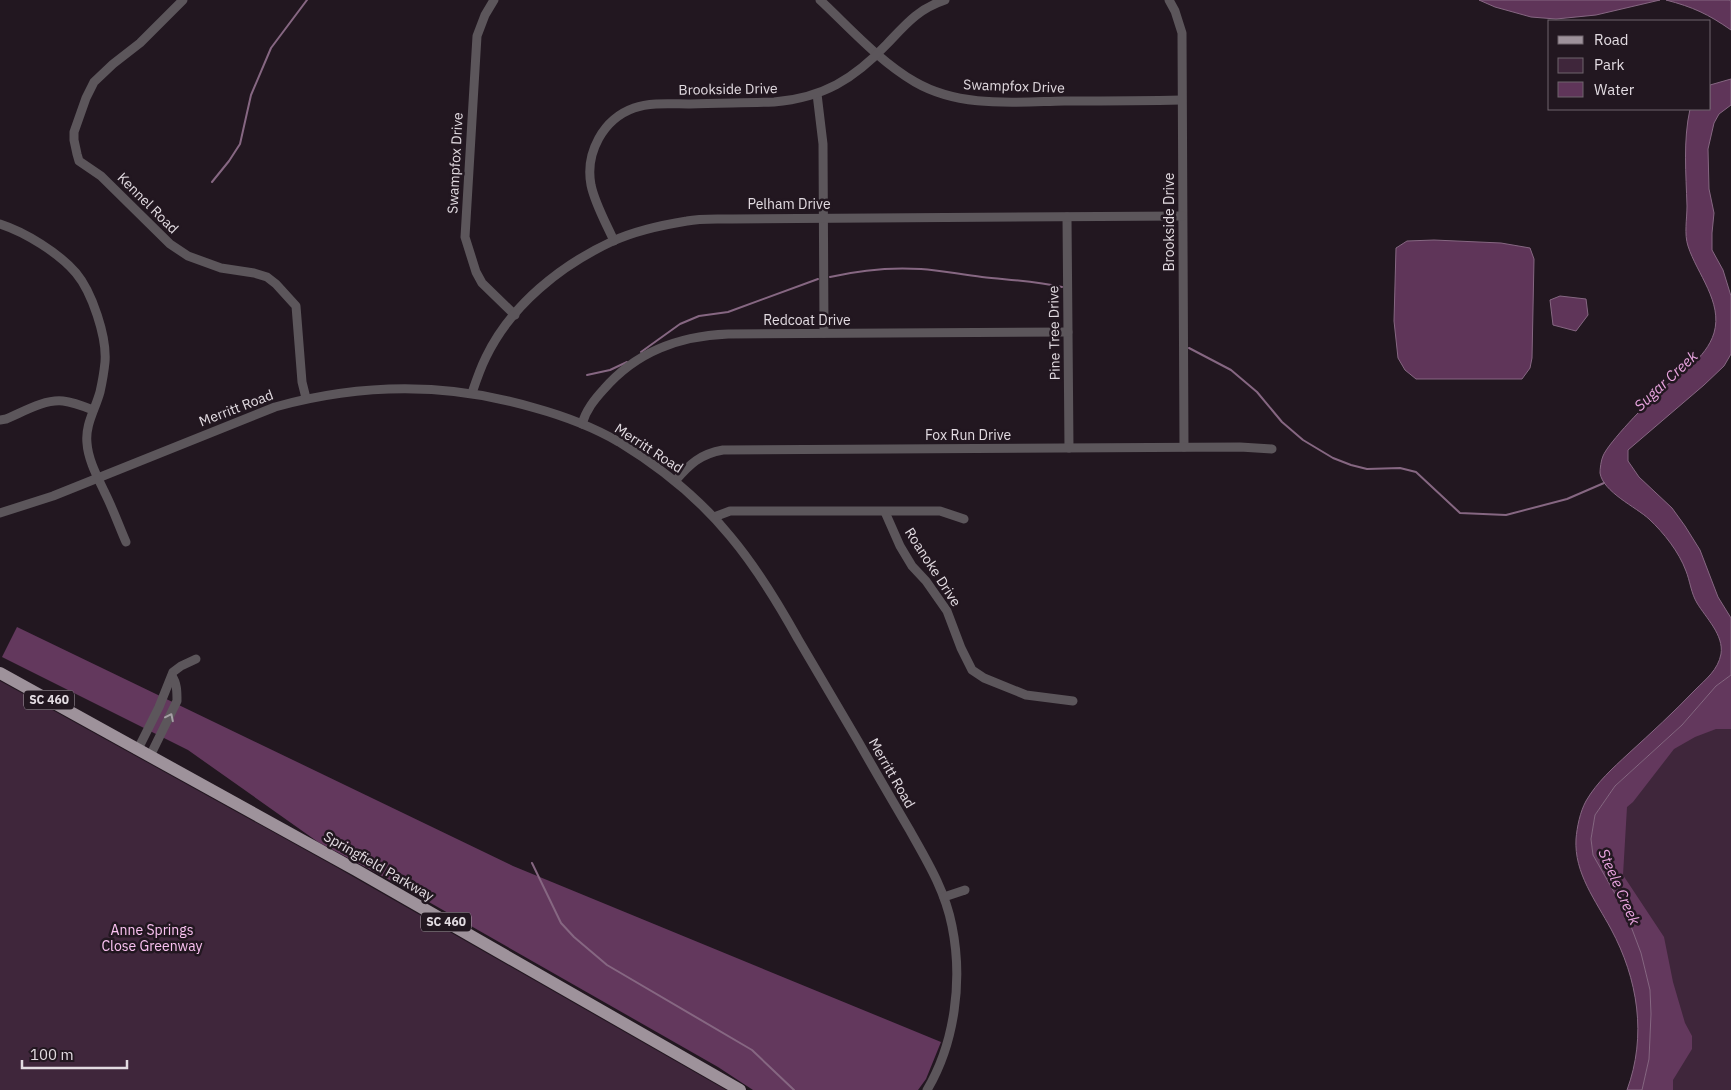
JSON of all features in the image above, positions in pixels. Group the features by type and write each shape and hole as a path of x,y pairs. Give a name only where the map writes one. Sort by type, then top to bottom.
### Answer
{"main road":[{"name":"Springfield Parkway","path":"0,672 356,870 740,1090"}],"street":[{"name":"Kennel Road","path":"183,0 146,37 94,82 74,132 79,161 102,176 170,244 188,256 221,268 267,277 276,284 296,306 302,382 306,398"},
{"name":"Swampfox Drive","path":"494,0 484,15 477,36 470,126 465,237 476,272 482,283 515,315"},
{"name":"Swampfox Drive","path":"820,0 901,73 916,83 943,94 972,101 1181,100"},
{"name":"Brookside Drive","path":"614,241 596,199 590,173 591,159 595,146 610,123 632,109 644,106 793,101 818,94 859,71 913,16 933,4 945,0"},
{"name":"Brookside Drive","path":"1169,0 1182,33 1184,447"},
{"path":"818,94 823,144 824,333"},
{"name":"Pelham Drive","path":"472,393 486,357 508,323 541,288 572,263 614,241 641,232 689,221 824,218 1182,216"},
{"name":"Pine Tree Drive","path":"1067,217 1069,448"},
{"path":"0,224 13,228 62,260 77,274 91,299 100,323 105,361 100,392 87,426 87,444 98,478 126,542"},
{"name":"Redcoat Drive","path":"582,424 589,408 610,382 642,357 665,346 694,336 710,334 1068,332"},
{"name":"Merritt Road","path":"0,513 52,496 274,407 306,398 330,394 383,388 417,388 472,393 534,407 559,415 617,441 675,480 714,517 746,556 773,596 930,866 944,897 952,926 957,969 955,1000 946,1045 927,1090"},
{"path":"0,420 48,402 62,400 93,410"},
{"name":"Fox Run Drive","path":"675,480 694,461 703,455 723,450 1184,447 1272,449"},
{"path":"714,517 730,511 940,511 964,519"},
{"name":"Roanoke Drive","path":"885,512 908,559 947,612 960,648 972,670 984,678 1026,695 1072,701"},
{"path":"138,749 172,676 181,666 196,659"},
{"path":"150,756 177,701 175,680 172,676"},
{"path":"944,897 965,890"}],"green space":[{"path":"1731,660 1731,1090 1635,1090 1643,999 1586,861"},
{"name":"Anne Springs Close Greenway","path":"0,681 336,867 726,1090 0,1090"}],"shaded area":[{"path":"17,627 513,866 941,1042 926,1079 918,1090 753,1090 718,1067 399,885 318,842 188,750 2,657"},
{"path":"1731,675 1731,729 1716,729 1695,737 1674,749 1633,802 1627,807 1623,875 1664,937 1673,982 1685,1023 1692,1036 1692,1049 1673,1080 1673,1090 1642,1090 1649,1059 1650,990 1641,953 1626,913 1593,855 1591,839 1595,815 1615,786 1682,725 1716,686"}],"water":[{"path":"1479,0 1660,0 1596,15 1556,19 1531,17 1495,7"},
{"path":"1666,0 1729,0 1731,1 1731,30 1700,12"},
{"path":"1731,79 1731,105 1719,114 1714,123 1708,149 1709,189 1714,213 1712,250 1723,270 1731,296 1731,354 1724,366 1704,385 1628,450 1628,461 1639,477 1672,508 1700,550 1718,597 1731,618 1731,675 1716,686 1682,725 1615,786 1595,815 1591,839 1593,855 1626,913 1641,953 1650,990 1649,1059 1642,1090 1627,1090 1637,1049 1637,1008 1628,968 1620,948 1582,875 1576,851 1580,815 1590,794 1611,770 1711,674 1719,660 1721,647 1714,627 1695,599 1686,571 1675,550 1649,519 1607,487 1602,480 1600,467 1606,450 1620,433 1660,391 1705,351 1714,333 1716,322 1712,299 1692,257 1686,231 1686,133 1690,110 1711,110 1711,85"},
{"path":"1434,240 1501,243 1530,248 1534,259 1532,358 1530,368 1522,379 1416,379 1405,370 1398,358 1394,321 1396,248 1407,241"},
{"path":"1560,296 1586,299 1588,315 1576,331 1553,325 1550,300"}],"waterway":[{"path":"212,182 240,144 251,95 271,48 307,0"},
{"path":"830,277 875,270 909,268 1062,287"},
{"path":"641,352 680,324 699,316 728,312 818,279"},
{"path":"1189,348 1231,370 1257,392 1282,422 1303,440 1333,458 1351,465 1367,469 1400,468 1416,472 1460,513 1506,515 1567,499 1604,483"},
{"path":"587,375 610,370 627,362"},
{"path":"532,863 561,923 574,937 607,965 752,1050 794,1090"}],"water label":[{"name":"Sugar Creek","path":"1666,381"},
{"name":"Steele Creek","path":"1619,887"}]}
